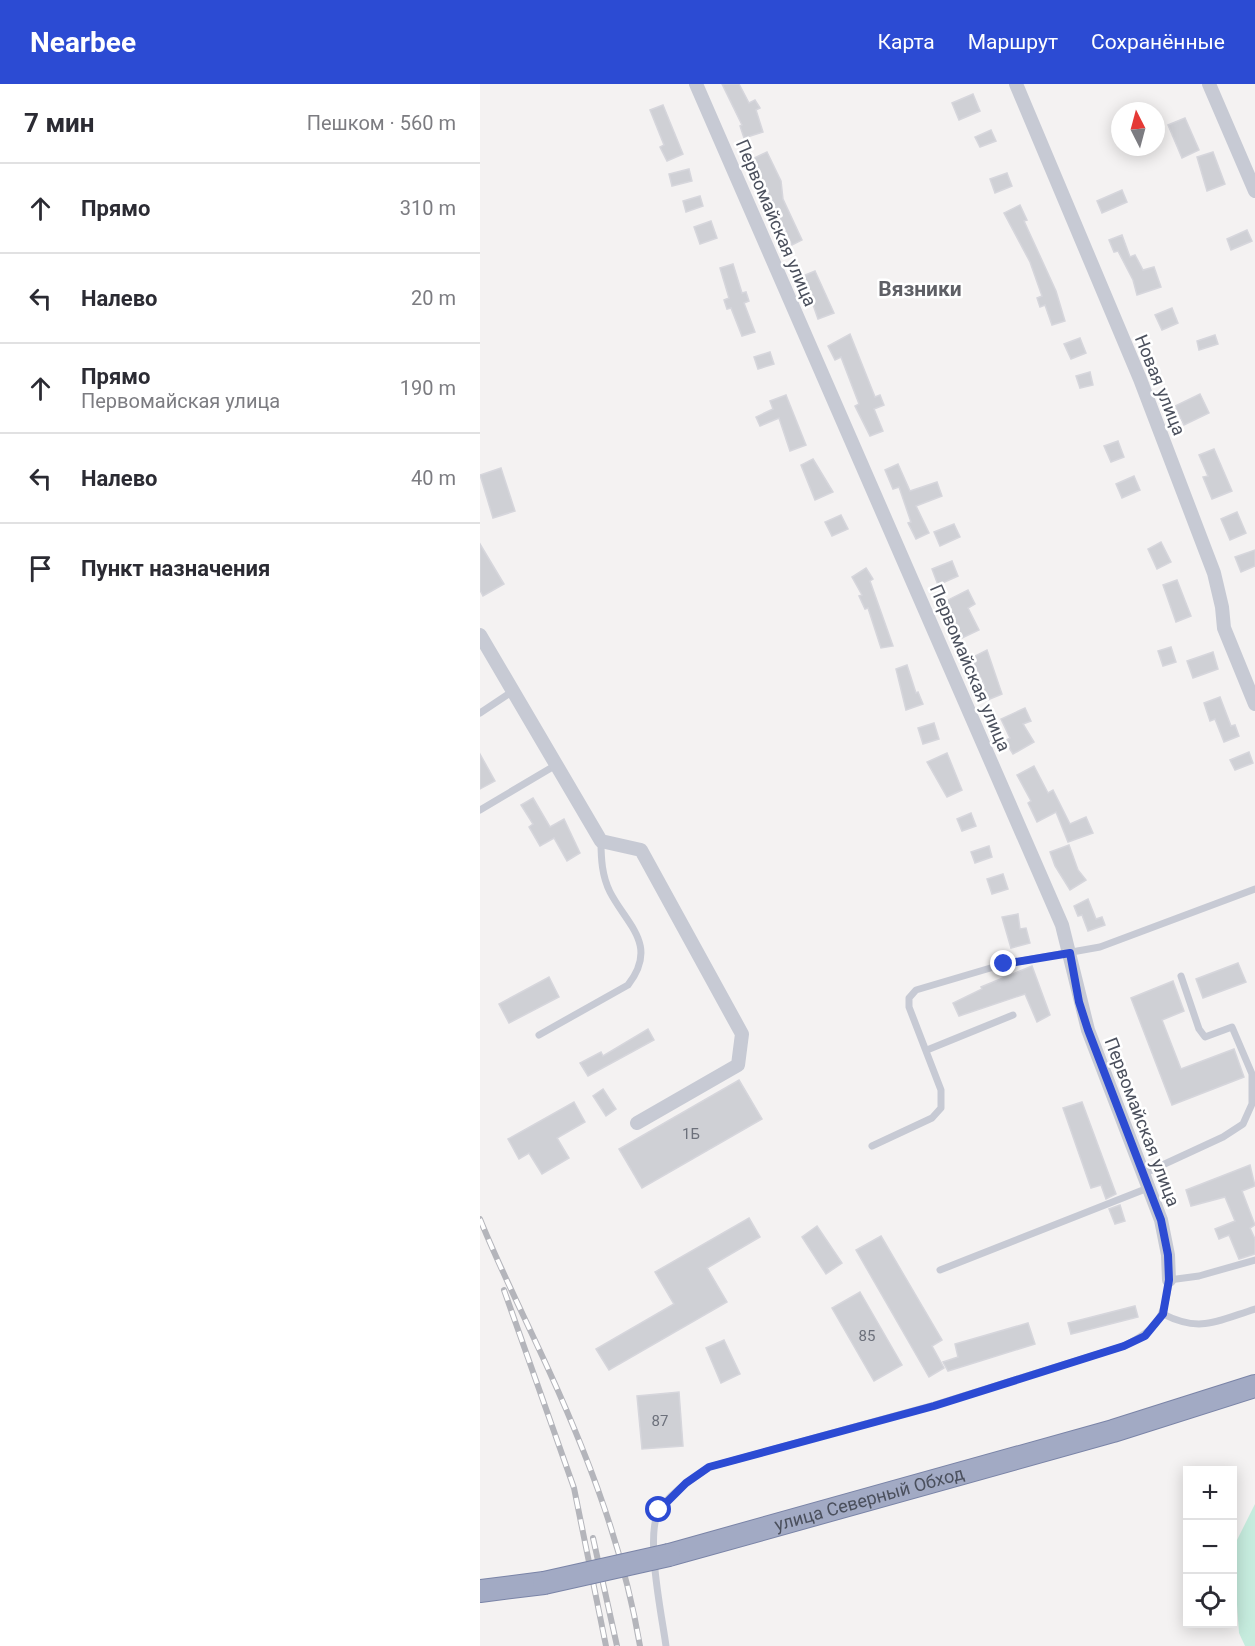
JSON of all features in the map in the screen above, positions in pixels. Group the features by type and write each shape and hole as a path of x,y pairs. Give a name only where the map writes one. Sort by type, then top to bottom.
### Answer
{"highway":[{"name":"улица Северный Обход","path":"480,1591 544,1583 669,1555 1113,1431 1255,1386"}],"street":[{"name":"Первомайская улица","path":"696,84 1057,914 1070,953 1079,1002 1088,1030 1161,1220 1168,1255 1169,1280"},
{"name":"Новая улица","path":"1017,84 1144,390 1214,573 1224,628 1255,704"},
{"path":"1209,84 1255,191"},
{"path":"480,635 601,841 641,850 742,1034 738,1065 637,1123"}],"lane":[{"path":"480,712 513,691"},
{"path":"480,810 556,765"},
{"path":"539,1035 628,985 635,976 642,954 634,926 610,893 601,866 601,841"},
{"path":"872,1146 932,1118 941,1108 941,1090 909,1007 909,998 916,990 1004,964 1100,947 1255,889"},
{"path":"1143,1174 1223,1137 1243,1124 1252,1104 1252,1074 1232,1027 1205,1037 1199,1029 1181,976"},
{"path":"927,1050 1013,1015"},
{"path":"940,1270 1148,1188"},
{"path":"666,1646 652,1535 659,1510 686,1483 709,1467 934,1406 1124,1346 1145,1336 1163,1314 1169,1280 1199,1276 1255,1260"},
{"path":"1163,1314 1181,1323 1194,1326 1255,1310"}],"green space":[{"path":"1255,1504 1255,1646 1245,1646 1239,1633 1237,1540"}],"building":[{"path":"722,84 739,84 749,103 755,100 760,108 756,110 763,132 744,138 740,126 742,125"},
{"path":"973,94 980,111 959,120 952,103"},
{"path":"663,105 683,154 667,161 660,147 664,145 650,110"},
{"path":"1185,118 1199,150 1182,158 1168,125"},
{"path":"991,130 996,141 980,147 975,137"},
{"path":"767,152 781,181 783,199 802,240 792,245 752,159"},
{"path":"1213,152 1225,184 1207,191 1197,157"},
{"path":"689,169 692,181 672,186 669,174"},
{"path":"1007,173 1012,186 995,193 990,179"},
{"path":"1122,190 1127,202 1102,213 1097,201"},
{"path":"700,196 703,206 686,212 683,201"},
{"path":"1020,205 1027,220 1024,221 1056,291 1065,321 1052,325 1045,305 1040,307 1037,298 1042,296 1030,262 1004,213"},
{"path":"711,221 717,238 700,244 694,227"},
{"path":"1247,230 1252,241 1231,250 1227,239"},
{"path":"1122,235 1130,257 1135,255 1143,270 1154,267 1161,287 1137,295 1133,280 1118,251 1114,252 1109,240"},
{"path":"733,264 742,293 746,292 749,301 744,303 755,332 742,336 731,308 727,309 724,300 729,298 720,268"},
{"path":"815,271 834,313 818,319 803,276"},
{"path":"1172,308 1178,323 1162,330 1155,315"},
{"path":"850,334 875,397 880,395 884,405 874,409 883,431 870,436 855,406 859,404 841,357 835,360 828,346"},
{"path":"1215,335 1218,344 1199,350 1197,341"},
{"path":"1080,338 1086,353 1071,359 1064,344"},
{"path":"770,352 774,364 758,369 754,357"},
{"path":"1090,372 1093,385 1080,388 1076,376"},
{"path":"1200,394 1209,413 1184,425 1175,406"},
{"path":"786,395 806,445 790,451 779,418 760,426 756,417 773,409 770,401"},
{"path":"1118,441 1124,457 1111,462 1104,446"},
{"path":"1214,449 1232,491 1212,499 1203,477 1208,476 1199,455"},
{"path":"813,459 833,492 815,500 801,465"},
{"path":"898,464 910,491 937,482 942,496 916,506 929,533 916,539 908,523 911,522 899,487 893,489 885,470"},
{"path":"501,468 515,511 493,518 480,475"},
{"path":"1134,476 1140,490 1122,498 1116,484"},
{"path":"1237,512 1246,533 1230,540 1221,519"},
{"path":"841,515 848,529 832,536 825,522"},
{"path":"954,524 960,537 940,546 934,532"},
{"path":"1161,542 1171,562 1157,569 1148,549"},
{"path":"480,544 504,584 483,596 480,590"},
{"path":"1255,550 1255,566 1241,572 1235,557"},
{"path":"952,561 958,576 938,585 932,569"},
{"path":"866,568 873,579 870,581 893,646 881,648 868,608 865,609 859,596 862,595 852,577"},
{"path":"1177,580 1191,616 1176,622 1163,585"},
{"path":"968,590 975,604 968,608 979,630 960,639 944,602"},
{"path":"1171,647 1176,662 1163,666 1158,651"},
{"path":"987,650 1002,694 985,701 979,686 984,684 971,658"},
{"path":"1213,652 1218,669 1193,678 1187,661"},
{"path":"907,665 916,693 918,692 923,704 906,710 896,669"},
{"path":"1220,697 1231,726 1235,725 1239,736 1224,742 1215,719 1210,721 1204,703"},
{"path":"1025,708 1031,721 1023,724 1034,742 1013,754 1005,741 1010,738 1001,719"},
{"path":"934,723 939,739 923,744 918,728"},
{"path":"1249,752 1253,763 1235,770 1230,760"},
{"path":"947,753 962,790 947,797 927,762"},
{"path":"480,754 495,781 480,789"},
{"path":"1034,766 1048,793 1053,790 1070,824 1086,817 1093,833 1068,842 1056,812 1037,822 1028,803 1031,801 1017,775"},
{"path":"533,798 550,827 564,819 580,853 567,861 554,838 540,846 529,827 533,824 521,805"},
{"path":"971,813 976,826 962,831 957,819"},
{"path":"1069,845 1078,870 1086,880 1070,890 1055,866 1050,852"},
{"path":"989,846 992,857 975,863 971,852"},
{"path":"1003,874 1008,889 992,894 987,879"},
{"path":"1088,899 1096,919 1102,917 1105,925 1088,931 1082,915 1078,916 1074,906"},
{"path":"1018,914 1020,929 1026,928 1030,943 1011,948 1002,917"},
{"path":"1238,963 1246,982 1203,998 1196,979"},
{"path":"1032,966 1050,1015 1037,1022 1025,994 959,1016 953,1003 982,989 981,987"},
{"path":"549,977 559,997 509,1023 499,1004"},
{"path":"1173,981 1184,1011 1162,1020 1181,1069 1234,1049 1244,1077 1172,1105 1131,998"},
{"path":"648,1029 654,1040 588,1076 580,1063 601,1052 603,1056"},
{"path":"739,1080 762,1119 642,1188 619,1149"},
{"path":"603,1089 616,1109 606,1116 593,1096"},
{"path":"574,1102 585,1122 557,1138 569,1158 542,1174 529,1153 519,1159 508,1139"},
{"path":"1082,1102 1116,1194 1106,1199 1101,1185 1091,1188 1063,1108"},
{"path":"1250,1165 1255,1186 1242,1191 1255,1225 1250,1228 1255,1239 1255,1254 1239,1259 1229,1235 1219,1239 1215,1229 1235,1221 1225,1197 1191,1206 1186,1190"},
{"path":"1120,1205 1125,1221 1115,1224 1109,1209"},
{"path":"749,1218 760,1237 707,1268 727,1302 609,1370 596,1349 674,1304 655,1272"},
{"path":"817,1226 842,1263 826,1274 802,1237"},
{"path":"881,1236 942,1340 932,1346 944,1368 929,1377 856,1250"},
{"path":"860,1292 902,1365 874,1381 832,1308"},
{"path":"1135,1306 1138,1317 1071,1334 1068,1323"},
{"path":"1028,1323 1035,1344 948,1371 943,1362 958,1357 955,1344"},
{"path":"724,1340 740,1374 721,1383 706,1348"},
{"path":"679,1392 683,1446 642,1449 637,1396"}],"railway":[{"path":"480,1219 565,1406 592,1473 625,1576 640,1646"},
{"path":"504,1290 574,1488 606,1646"},
{"path":"593,1538 617,1646"}],"district":[{"name":"Вязники","path":"920,289"}],"route":[{"path":"659,1510 686,1483 709,1467 934,1406 1124,1346 1145,1336 1163,1314 1167,1304 1169,1280 1168,1255 1161,1220 1088,1030 1079,1002 1070,953 1004,964"}]}
